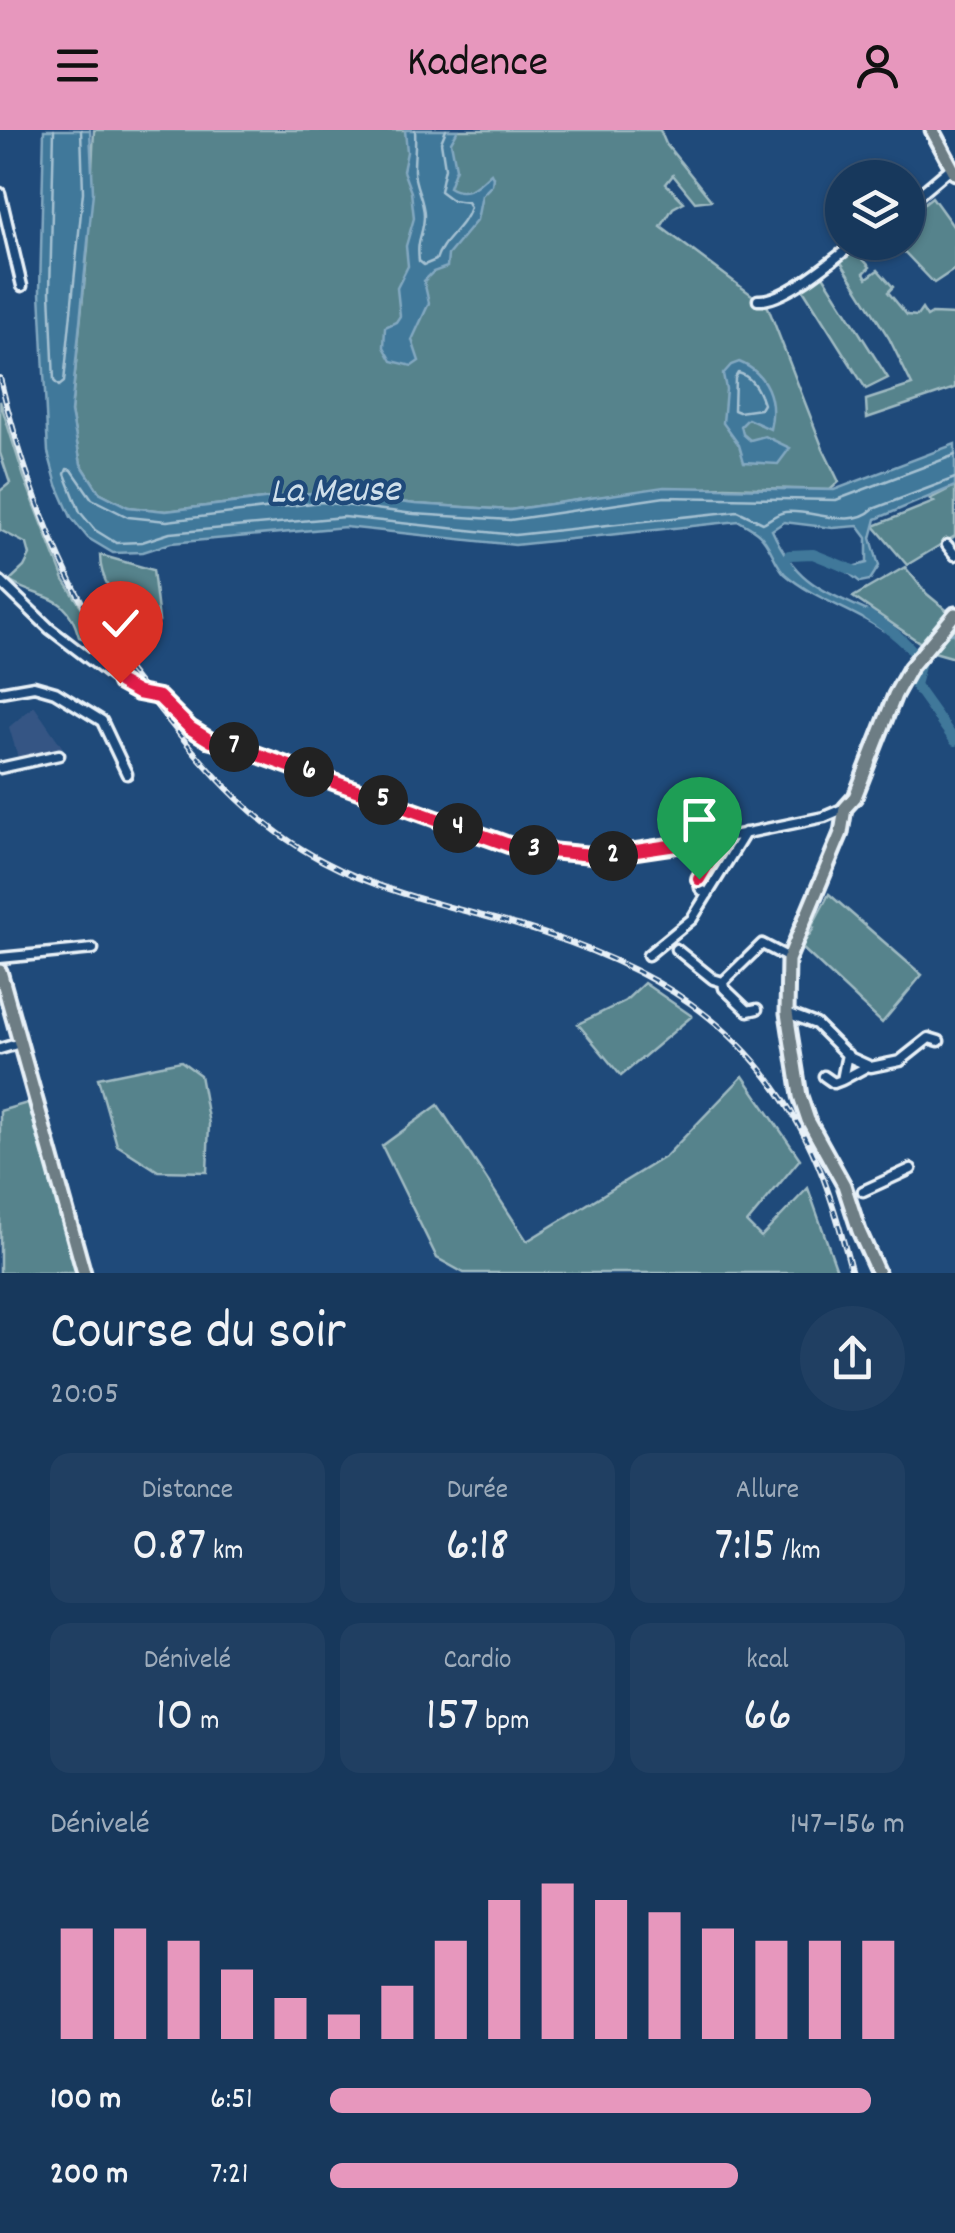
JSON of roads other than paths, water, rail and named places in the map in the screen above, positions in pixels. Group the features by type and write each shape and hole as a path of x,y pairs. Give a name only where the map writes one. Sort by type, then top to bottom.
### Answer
{"main road":[{"path":"932,130 953,170"},
{"path":"878,1273 846,1191 808,1120 800,1096 786,1013 789,958 836,847 845,808 855,798 895,695 910,668 955,614"},
{"path":"0,971 84,1273"}],"street":[{"path":"925,191 953,170"},
{"path":"0,193 22,286"},
{"path":"758,300 768,300 794,286 831,260"},
{"path":"947,545 955,556"},
{"path":"0,581 50,629 120,683 138,693 159,697 190,728 211,741 517,848 603,856 723,838 824,817 845,808"},
{"path":"0,692 34,686 55,692 102,720 127,774"},
{"path":"0,768 59,755"},
{"path":"648,955 692,919 744,833"},
{"path":"707,895 700,888 699,879 723,838"},
{"path":"723,982 762,944 789,958"},
{"path":"0,958 93,948"},
{"path":"676,949 723,982"},
{"path":"723,982 724,988 748,1011 756,1010"},
{"path":"786,1013 816,1024 847,1054 868,1066"},
{"path":"824,1076 834,1083 868,1066 900,1061 929,1038 938,1041"},
{"path":"0,1048 20,1043"},
{"path":"842,1080 847,1054"},
{"path":"846,1191 863,1190 911,1169"}],"water":[{"name":"La Meuse","path":"44,130 90,130 93,192 71,412 81,464 99,492 128,507 166,511 321,492 415,504 510,510 664,487 834,490 955,444 955,486 876,519 871,538 879,566 870,580 860,582 844,569 867,563 867,538 858,526 833,528 784,522 772,530 791,563 813,584 874,614 881,629 796,583 781,570 763,538 739,521 515,545 345,527 171,543 143,552 113,553 88,538 71,517 48,452 40,292"},
{"path":"405,130 458,130 451,142 456,168 449,187 467,191 491,173 493,177 492,185 482,195 477,220 448,255 447,267 433,272 424,281 429,303 412,340 419,361 412,366 392,361 384,347 385,327 400,316 397,288 408,266 406,246 414,218 411,192 403,171 407,152"},
{"path":"739,362 763,380 772,408 770,429 748,419 741,426 743,434 750,440 765,436 790,448 778,464 744,462 739,445 723,423 723,374"}],"waterway":[{"path":"790,569 785,561 789,555 813,554 860,573"},
{"path":"868,615 898,636 921,662 915,685 955,741"},
{"path":"946,635 955,633"}],"railway":[{"path":"0,378 36,498 87,611 137,680 220,781 278,833 346,872 610,958 691,1004 759,1066 787,1106 824,1181 852,1273"}]}
